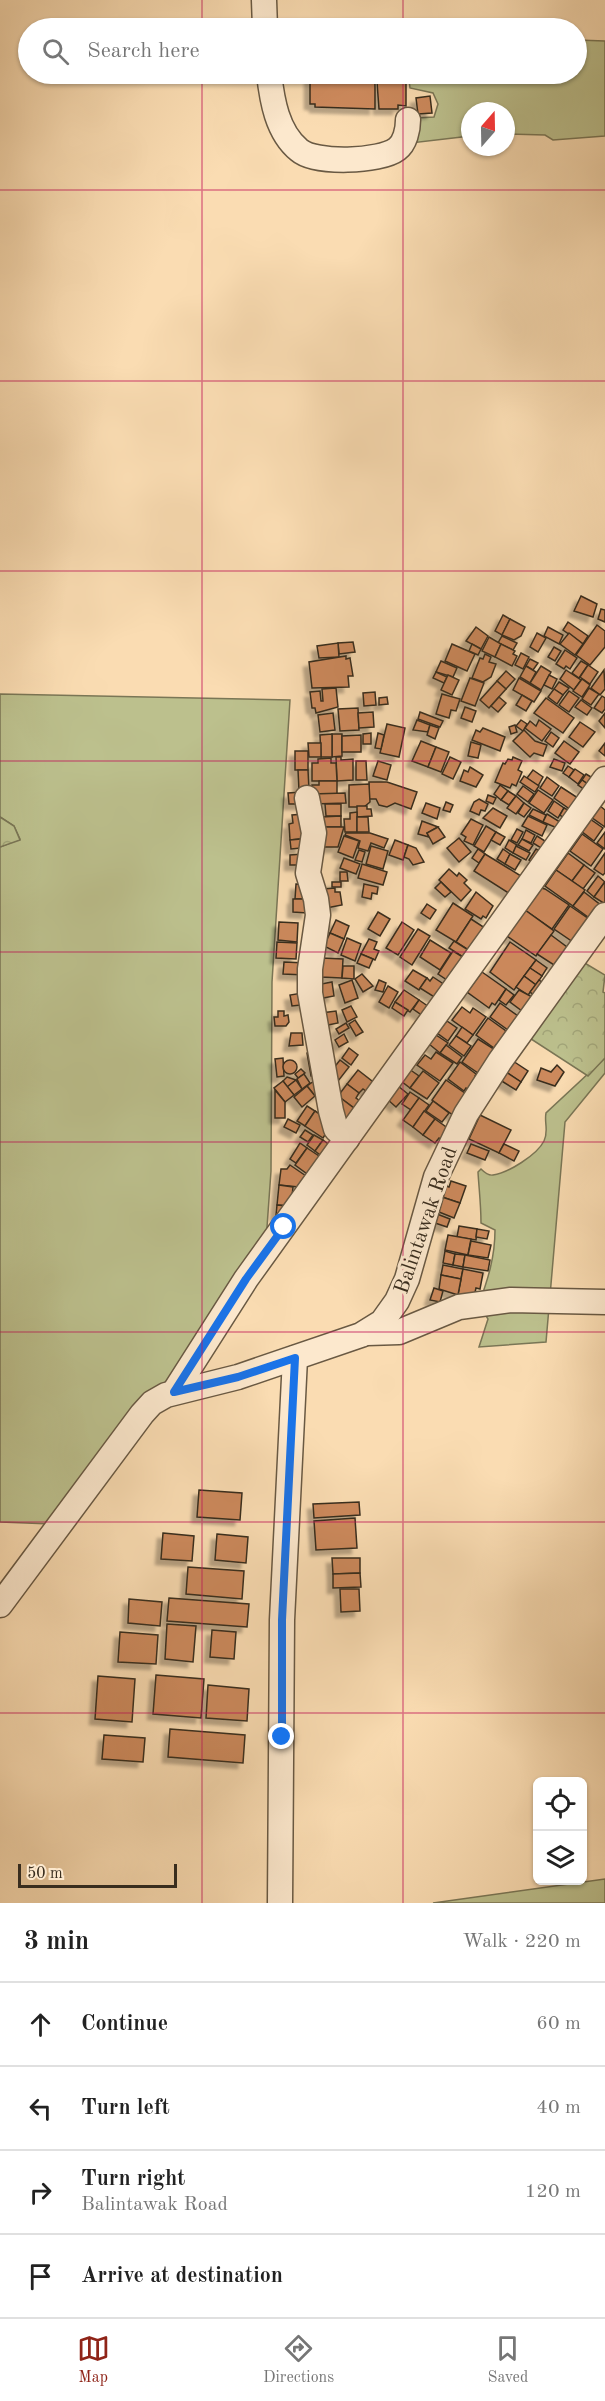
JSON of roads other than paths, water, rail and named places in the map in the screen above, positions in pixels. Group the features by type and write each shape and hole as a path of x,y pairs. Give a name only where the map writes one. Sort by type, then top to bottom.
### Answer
{"street":[{"path":"264,0 265,18"},
{"path":"271,84 276,111 283,129 300,151 315,158 341,160 392,152 402,144 408,120"},
{"path":"0,1605 142,1414 156,1400 174,1392 246,1279 605,780"},
{"path":"307,798 314,833 308,873 318,915 310,969 310,993 331,1111 338,1131 347,1139"},
{"name":"Balintawak Road","path":"174,1392 238,1377 295,1358 367,1333 382,1322 401,1294 436,1177 473,1102 605,915"},
{"path":"367,1333 399,1332 459,1307 511,1300 605,1302"},
{"path":"280,1903 282,1620 295,1358"}]}
